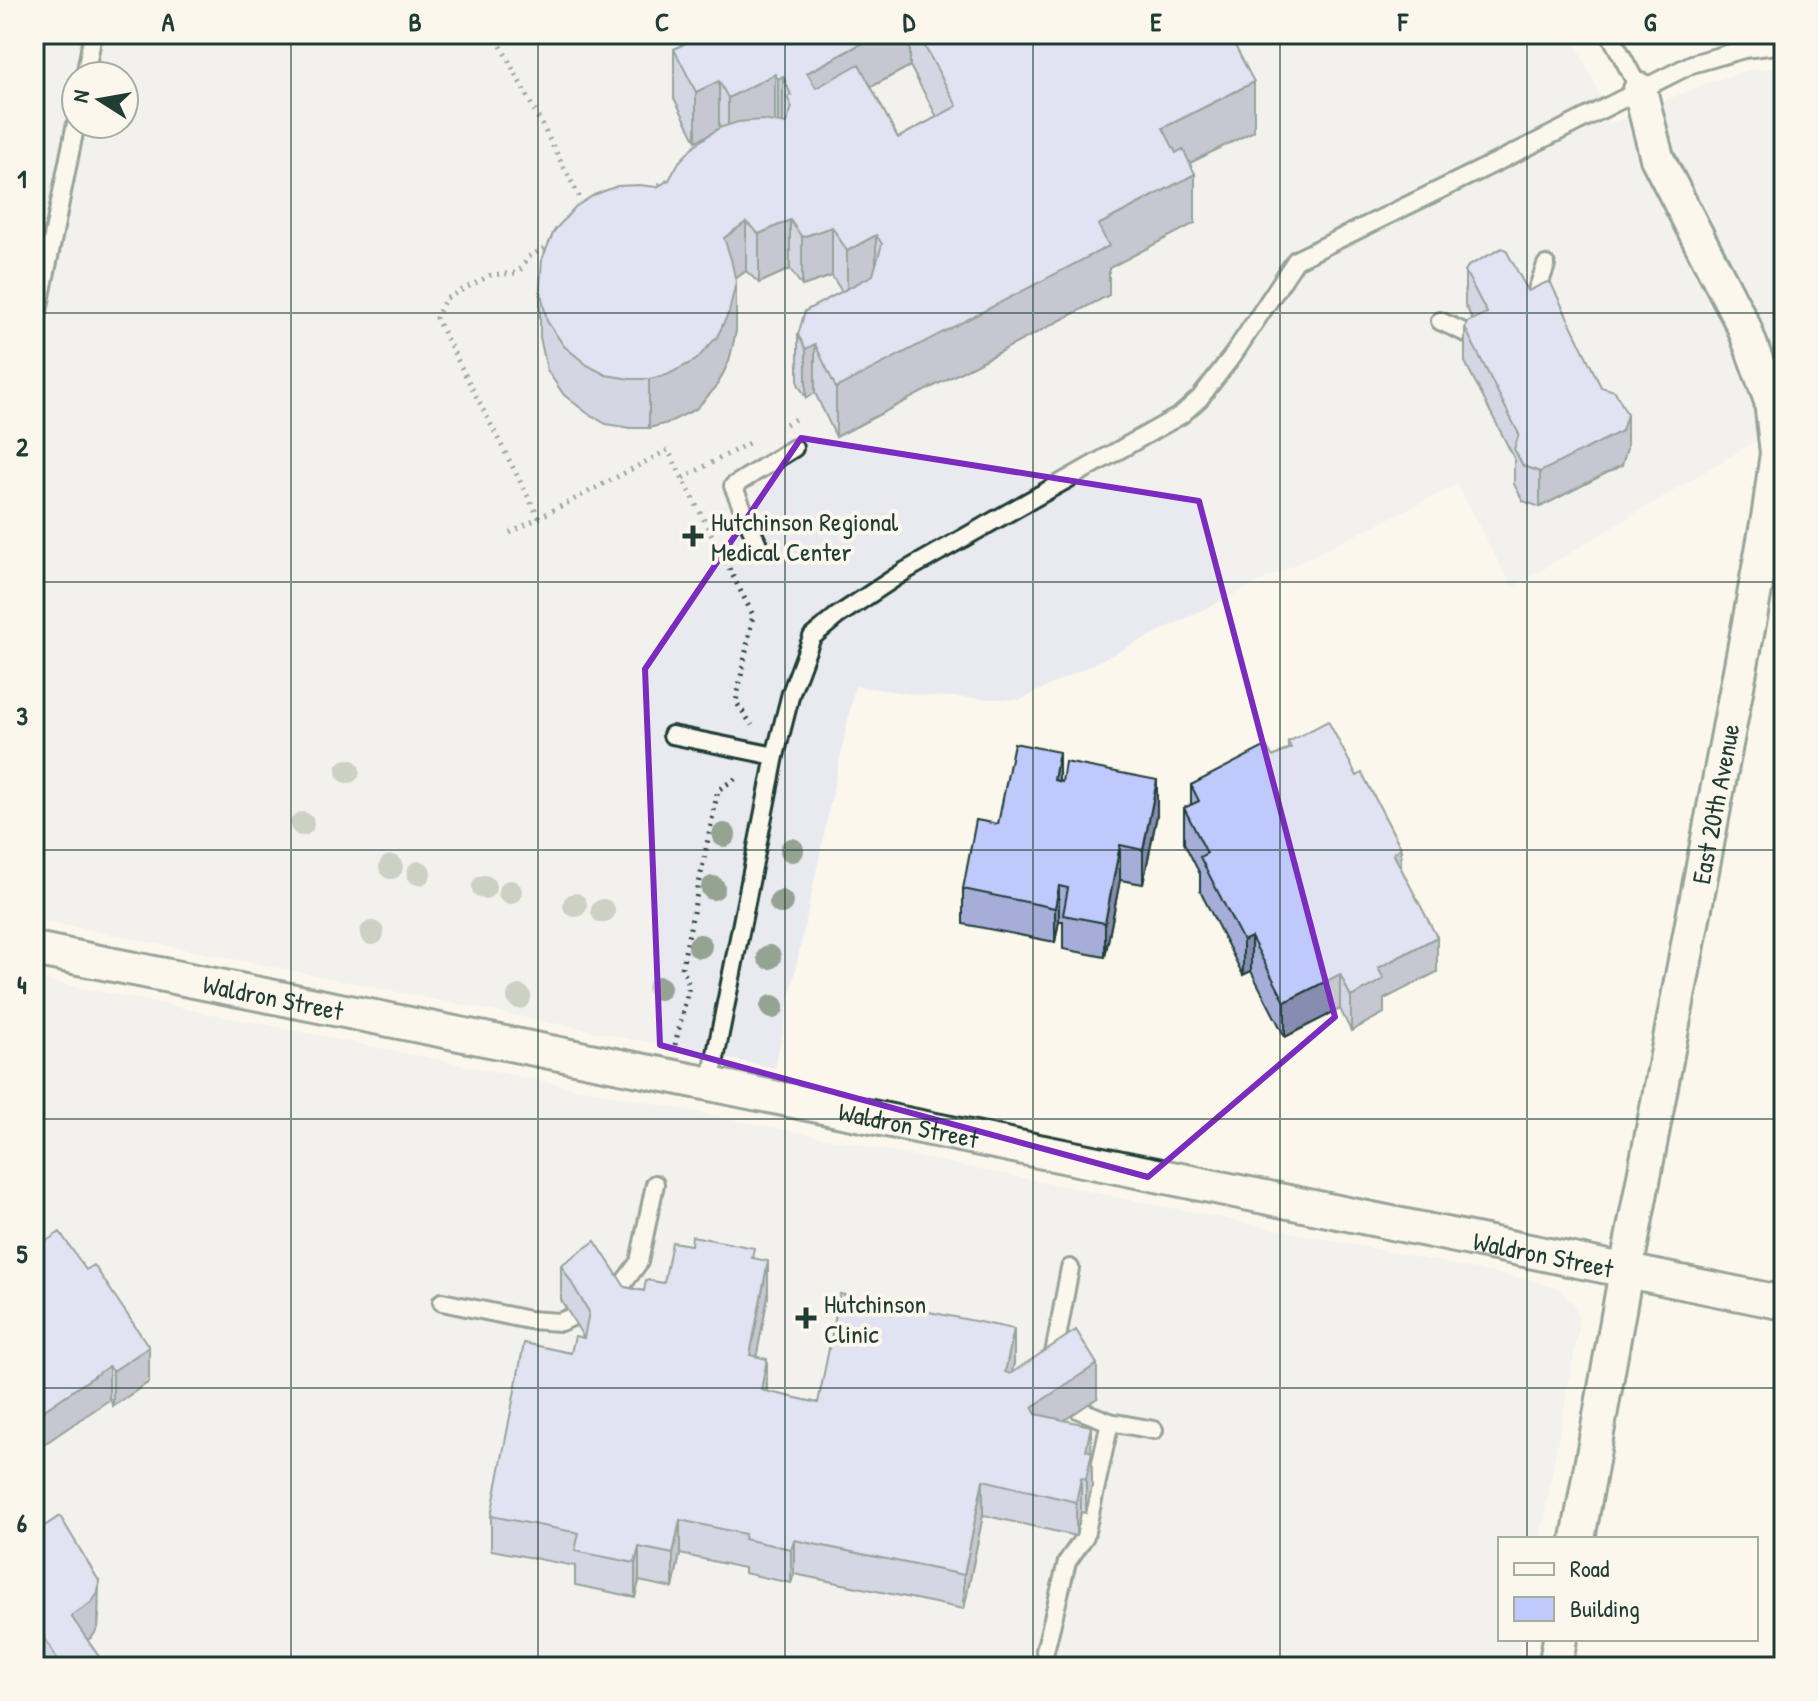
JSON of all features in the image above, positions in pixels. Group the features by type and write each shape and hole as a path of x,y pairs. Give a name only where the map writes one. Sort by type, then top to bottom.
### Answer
{"street":[{"name":"East 20th Avenue","path":"1578,1537 1750,618 1777,453 1771,401 1744,327 1657,158 1640,90"},
{"name":"Waldron Street","path":"34,949 1784,1303"},
{"path":"1555,1667 1560,1641"}],"lane":[{"path":"88,60 93,34"},
{"path":"1610,34 1640,90"},
{"path":"710,1084 775,756 791,693 812,637 837,616 905,571 1181,415 1200,398 1233,355 1296,260 1692,64 1744,49 1784,44"},
{"path":"34,331 73,140"},
{"path":"1518,308 1534,299 1546,265"},
{"path":"1440,321 1468,334 1478,329"},
{"path":"760,549 733,486 794,448"},
{"path":"672,735 775,756"},
{"path":"607,1294 625,1281 639,1262 655,1184"},
{"path":"1057,1377 1053,1359 1070,1268"},
{"path":"442,1302 529,1320 560,1322 572,1317"},
{"path":"1079,1410 1110,1422 1154,1430"},
{"path":"1045,1651 1067,1562 1085,1536 1110,1422"}],"path":[{"path":"501,46 585,208"},
{"path":"646,192 673,177"},
{"path":"539,518 436,318 445,299 491,275 516,273 528,257 558,240"},
{"path":"784,425 797,418"},
{"path":"683,478 759,438"},
{"path":"510,533 668,450 753,615 736,702 752,725"},
{"path":"675,1046 689,986 682,967 718,790 738,777"}],"highlighted area":[{"path":"801,438 1199,501 1335,1017 1148,1177 660,1045 645,669"}],"shaded area":[{"name":"Hutchinson Regional Medical Center","path":"34,34 1570,34 1611,123 1704,84 1749,70 1784,67 1784,424 1512,588 1457,485 1020,700 929,696 855,686 775,1068 34,919"},
{"name":"Hutchinson Clinic","path":"34,978 1534,1281 1559,1289 1577,1307 1579,1328 1540,1537 1498,1537 1498,1641 1521,1641 1516,1667 34,1667"}],"building":[{"path":"703,34 879,34 807,73 816,88 859,64 898,138 957,106 918,34 1229,34 1254,82 1163,128 1176,153 1183,149 1195,174 1098,225 1109,246 836,388 815,344 806,349 798,335 805,311 873,275 882,244 876,235 847,251 832,227 802,237 790,220 759,234 746,222 724,238 736,282 729,312 717,337 696,360 667,375 649,379 606,375 587,365 564,346 547,321 540,288 542,259 554,231 575,207 594,195 617,186 657,187 669,180 679,162 695,145 719,128 738,122 762,120 786,124 792,107 783,76 778,79 775,74 728,98 719,81 696,92 674,49"},
{"path":"1502,248 1528,291 1551,283 1601,387 1615,391 1627,414 1622,431 1540,472 1523,466 1514,449 1519,434 1465,328 1467,322 1487,313 1465,271 1468,266"},
{"path":"1328,721 1357,776 1362,773 1401,848 1393,853 1437,937 1378,968 1384,979 1351,997 1340,974 1285,1002 1251,937 1243,941 1200,857 1207,853 1184,808 1199,801 1191,785 1266,746 1273,757 1291,748 1288,742"},
{"path":"1014,743 1059,752 1054,780 1062,782 1065,762 1157,780 1143,850 1120,845 1105,923 1063,915 1068,888 1059,886 1055,908 963,889 976,820 998,824"},
{"path":"60,1232 86,1270 94,1265 149,1347 113,1371 109,1366 34,1417 34,1249"},
{"path":"692,1236 754,1248 752,1258 768,1261 750,1355 767,1359 761,1390 818,1403 840,1294 1014,1329 1005,1372 1010,1374 1076,1330 1097,1364 1032,1407 1036,1414 1091,1426 1086,1450 1092,1452 1086,1479 1081,1478 1076,1502 983,1480 964,1575 794,1540 791,1549 744,1539 745,1534 680,1520 673,1554 639,1547 635,1563 575,1551 579,1533 491,1516 524,1343 571,1353 575,1336 584,1338 589,1312 561,1265 595,1241 625,1287 644,1291 646,1280 664,1283 672,1242 691,1245"},
{"path":"60,1516 99,1581 98,1593 92,1602 71,1616 106,1667 62,1667 39,1628 34,1632 34,1530"}],"place":[{"name":"Hutchinson Regional Medical Center","path":"693,536"},
{"name":"Hutchinson Clinic","path":"806,1318"}]}
